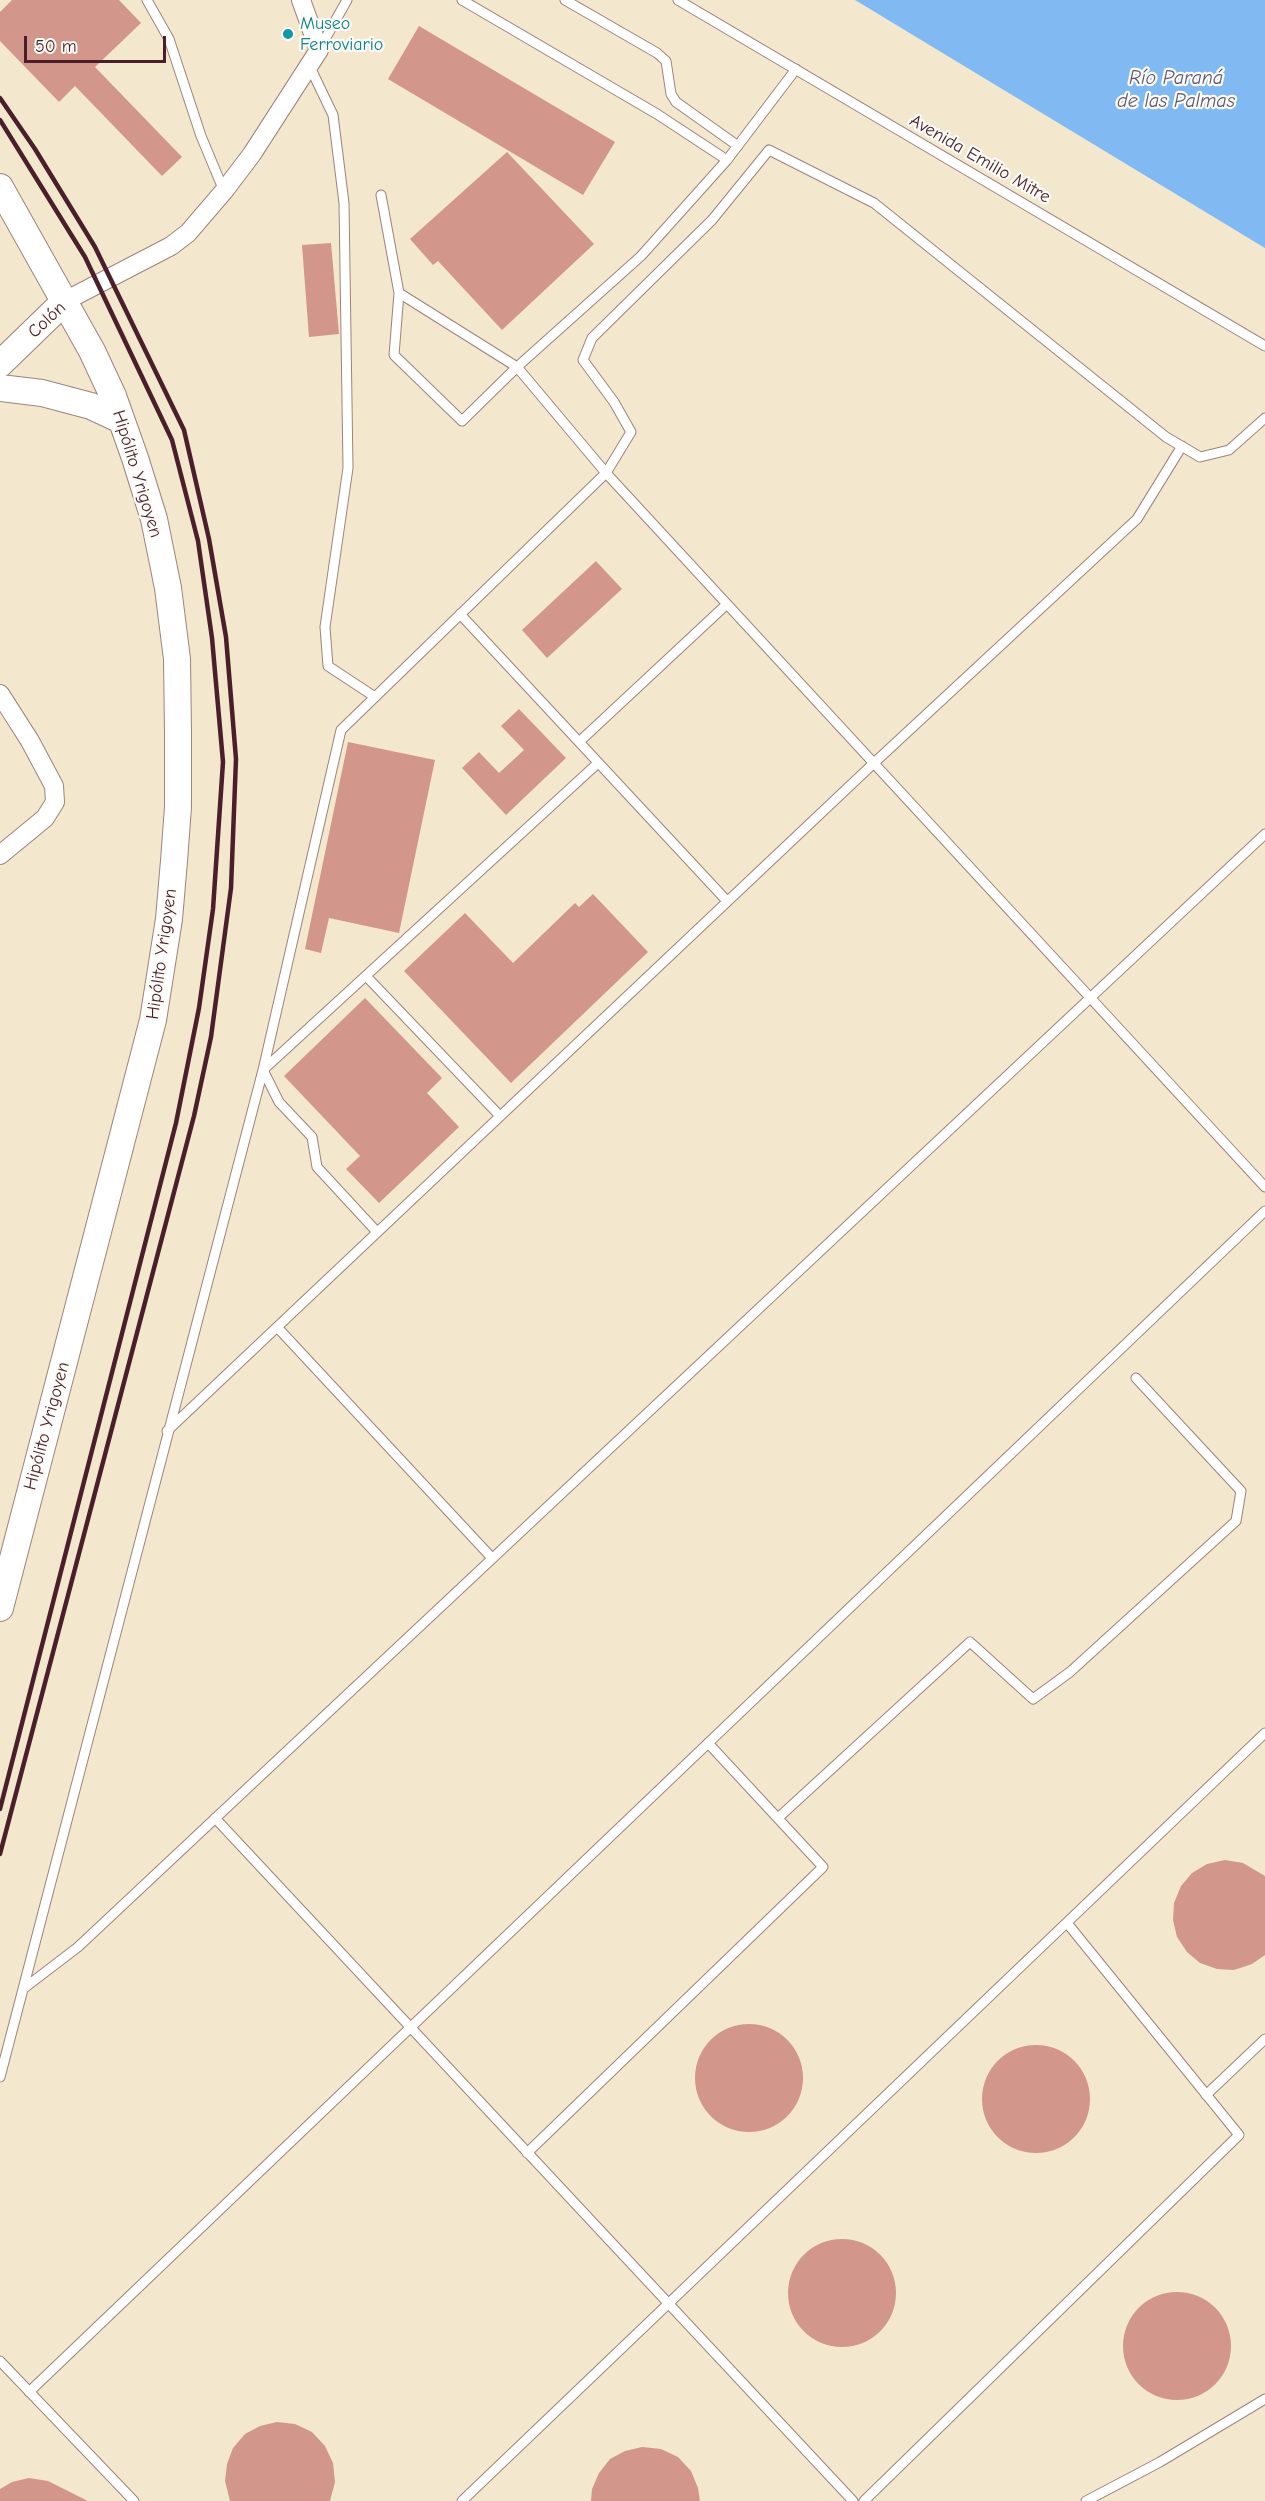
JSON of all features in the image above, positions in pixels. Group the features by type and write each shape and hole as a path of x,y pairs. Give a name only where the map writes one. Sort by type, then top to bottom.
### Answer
{"street":[{"path":"301,0 314,58"},
{"name":"Colón","path":"0,364 64,301 171,246 188,233 252,154 314,58"},
{"name":"Hipólito Yrigoyen","path":"0,187 92,351 122,420 154,519 177,658 178,807 169,919 153,1020 5,1570 0,1608"},
{"path":"0,388 42,393 91,406 122,420"},
{"path":"0,694 30,741 54,786 55,802 45,818 0,855"}],"lane":[{"path":"147,0 169,39 201,136 224,191"},
{"path":"346,0 314,58 333,115 344,203 348,468 325,627 328,666 375,697"},
{"path":"462,0 657,114 727,160"},
{"path":"565,0 662,57 669,69 671,94 676,102 738,146"},
{"name":"Avenida Emilio Mitre","path":"678,0 1265,346"},
{"path":"381,195 399,293 394,355 462,422 517,367 641,256 727,160 796,69"},
{"path":"0,2076 263,1070 341,730 606,473 631,432 614,402 583,360 592,339 712,220 770,150 874,203 1166,437 1200,458 1229,450 1265,418"},
{"path":"399,293 517,367 606,473 1265,1187"},
{"path":"167,1432 727,901 1137,519 1182,446"},
{"path":"579,742 727,604"},
{"path":"460,614 727,901"},
{"path":"263,1070 598,763"},
{"path":"23,1989 78,1947 1265,834"},
{"path":"366,976 500,1116"},
{"path":"263,1070 279,1102 312,1137 317,1167 377,1232"},
{"path":"29,2392 1265,1211"},
{"path":"277,1327 492,1558"},
{"path":"778,1818 970,1642 1033,1700 1070,1672 1236,1521 1241,1491 1136,1378"},
{"path":"462,2501 1265,1733"},
{"path":"527,2153 823,1867 708,1743"},
{"path":"215,1818 852,2501"},
{"path":"864,2501 1239,2135 1066,1923"},
{"path":"1206,2095 1265,2039"},
{"path":"0,2361 134,2501"},
{"path":"1086,2501 1160,2462 1265,2399"}],"water":[{"name":"Río Paraná de las Palmas","path":"855,0 1265,0 1265,248"}],"building":[{"path":"12,0 119,0 141,23 95,67 182,157 162,176 75,86 59,102 0,41 0,12"},
{"path":"419,26 615,142 583,195 388,79"},
{"path":"507,152 594,244 502,330 438,261 433,265 410,239"},
{"path":"331,243 339,334 309,337 302,245"},
{"path":"596,561 622,589 547,658 522,630"},
{"path":"519,709 566,758 506,815 462,768 479,752 499,773 524,750 501,726"},
{"path":"348,742 435,760 399,933 329,918 321,953 305,949"},
{"path":"593,894 648,952 511,1083 404,971 465,913 513,963 575,903 579,907"},
{"path":"365,998 442,1078 427,1093 459,1127 379,1203 346,1169 360,1156 284,1076"},
{"path":"1225,1860 1243,1863 1265,1876 1265,1955 1252,1964 1234,1970 1217,1969 1200,1963 1187,1952 1177,1937 1173,1920 1174,1903 1181,1886 1192,1873 1207,1864"},
{"path":"749,2024 770,2028 787,2040 799,2057 803,2078 799,2099 787,2116 770,2128 749,2132 728,2128 711,2116 699,2099 695,2078 699,2057 711,2040 728,2028"},
{"path":"1036,2045 1057,2049 1074,2061 1086,2078 1090,2099 1086,2120 1074,2137 1057,2149 1036,2153 1015,2149 998,2137 986,2120 982,2099 986,2078 998,2061 1015,2049"},
{"path":"842,2239 863,2243 880,2255 892,2272 896,2293 892,2314 880,2331 863,2343 842,2347 821,2343 804,2331 792,2314 788,2293 792,2272 804,2255 821,2243"},
{"path":"1177,2292 1198,2296 1215,2308 1227,2325 1231,2346 1227,2367 1215,2384 1198,2396 1177,2400 1156,2396 1139,2384 1127,2367 1123,2346 1127,2325 1139,2308 1156,2296"},
{"path":"277,2422 295,2424 312,2432 325,2446 333,2463 335,2482 330,2501 230,2501 225,2481 227,2464 233,2448 245,2434 260,2426"},
{"path":"642,2447 661,2449 678,2457 691,2471 698,2488 700,2501 591,2501 592,2489 599,2473 610,2459 625,2451"},
{"path":"29,2478 48,2481 88,2501 0,2501 0,2489 12,2482"}],"railway":[{"path":"0,98 35,149 95,247 184,430 209,539 226,637 236,759 231,888 211,1037 194,1116 0,1854"},
{"path":"0,120 85,257 172,440 198,541 212,638 223,762 213,909 199,1008 176,1123 0,1809"}],"place":[{"name":"Museo Ferroviario","path":"288,34"}]}
